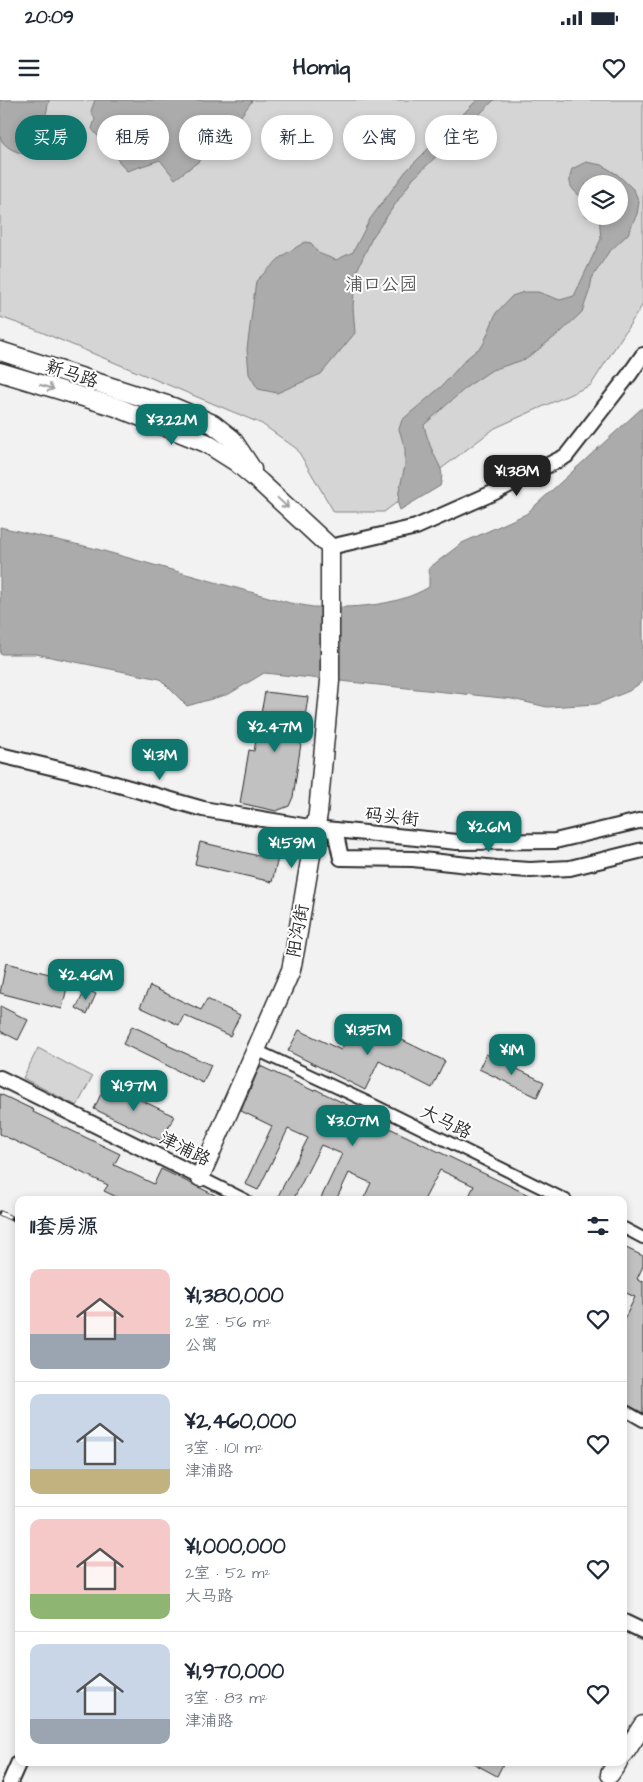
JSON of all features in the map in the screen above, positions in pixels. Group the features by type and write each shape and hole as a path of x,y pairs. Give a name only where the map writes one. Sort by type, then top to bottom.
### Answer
{"street":[{"name":"新马路","path":"0,351 173,408 213,424 232,439 260,482"},
{"path":"330,547 416,527 496,492 566,456 643,355"},
{"name":"新马路","path":"0,372 116,407 206,443 236,462 260,482 330,547"},
{"name":"阳沟街","path":"200,1177 290,970 315,828 330,681 330,547"},
{"name":"码头街","path":"0,755 80,774 203,809 315,828 457,842 555,841 643,820"},
{"path":"336,830 341,858 413,859 530,870 570,868 643,850"},
{"name":"大马路","path":"256,1050 374,1105 558,1196"},
{"name":"津浦路","path":"0,1078 238,1196"},
{"path":"627,1230 643,1238"},
{"path":"627,1412 643,1421"},
{"path":"627,1623 643,1631"},
{"path":"627,1749 643,1725"},
{"path":"10,1782 17,1766"}],"green space":[{"name":"浦口公园","path":"0,100 643,100 643,304 591,385 495,428 384,512 334,512 297,449 262,424 34,329 0,317"},
{"path":"38,1048 92,1077 77,1106 23,1078"}],"shaded area":[{"path":"0,100 49,100 46,115 15,115 15,150 6,145 0,136"},
{"path":"95,100 252,100 242,115 179,115 179,160 200,160 175,179 160,160 169,160 169,115 97,115 97,135 92,129 95,119 91,111"},
{"path":"477,100 494,100 479,115 462,115"},
{"path":"425,152 425,160 432,160 412,180 372,238 355,275 353,307 355,333 321,374 277,393 258,389 249,374 247,349 256,281 282,256 305,242 311,243 318,253 336,260 353,252 370,219 406,171"},
{"path":"118,160 160,160 127,171"},
{"path":"586,162 602,165 618,175 578,175 578,195 570,184 572,169"},
{"path":"628,184 634,190 639,202 637,214 628,234 608,253 592,278 582,312 561,332 526,359 492,370 468,386 424,425 429,442 441,468 440,486 400,510 398,504 399,491 405,466 405,449 399,429 402,420 442,386 466,359 483,345 496,313 512,296 524,292 538,292 560,300 574,296 601,239 600,225 628,225"},
{"path":"643,407 643,681 629,691 597,704 547,707 512,699 264,673 229,694 187,706 160,679 36,654 0,654 0,527 93,548 290,603 313,607 373,605 402,599 429,587 429,568 462,543 526,514"}],"building":[{"path":"265,692 308,697 293,797 289,806 276,811 240,803 249,750 254,751"},
{"path":"264,837 282,842 272,882 195,864 200,842 259,856"},
{"path":"6,963 69,979 62,1009 0,993"},
{"path":"150,986 201,1010 207,999 240,1015 230,1036 184,1015 179,1025 140,1007"},
{"path":"86,989 96,994 87,1014 76,1008"},
{"path":"0,1006 28,1020 18,1040 0,1031"},
{"path":"357,1018 445,1061 432,1088 379,1061 365,1090 288,1051 299,1030 341,1050"},
{"path":"132,1026 168,1043 167,1045 211,1065 203,1083 123,1044"},
{"path":"486,1054 544,1082 537,1097 479,1069"},
{"path":"260,1066 314,1091 315,1089 382,1122 381,1124 531,1196 469,1196 474,1186 440,1170 426,1196 365,1196 371,1183 349,1173 338,1196 322,1196 342,1154 321,1145 295,1196 278,1196 308,1138 288,1129 258,1190 245,1184 272,1126 241,1111"},
{"path":"106,1083 174,1116 162,1141 94,1109"},
{"path":"0,1094 120,1154 114,1165 154,1184 161,1169 217,1196 115,1196 104,1191 108,1185 0,1134"},
{"path":"627,1248 643,1256 643,1266 637,1279 643,1281 643,1413 627,1405 627,1314 635,1297 627,1293"},
{"path":"478,1766 502,1766 497,1776"}],"railway":[{"path":"0,1213 15,1220"}]}
